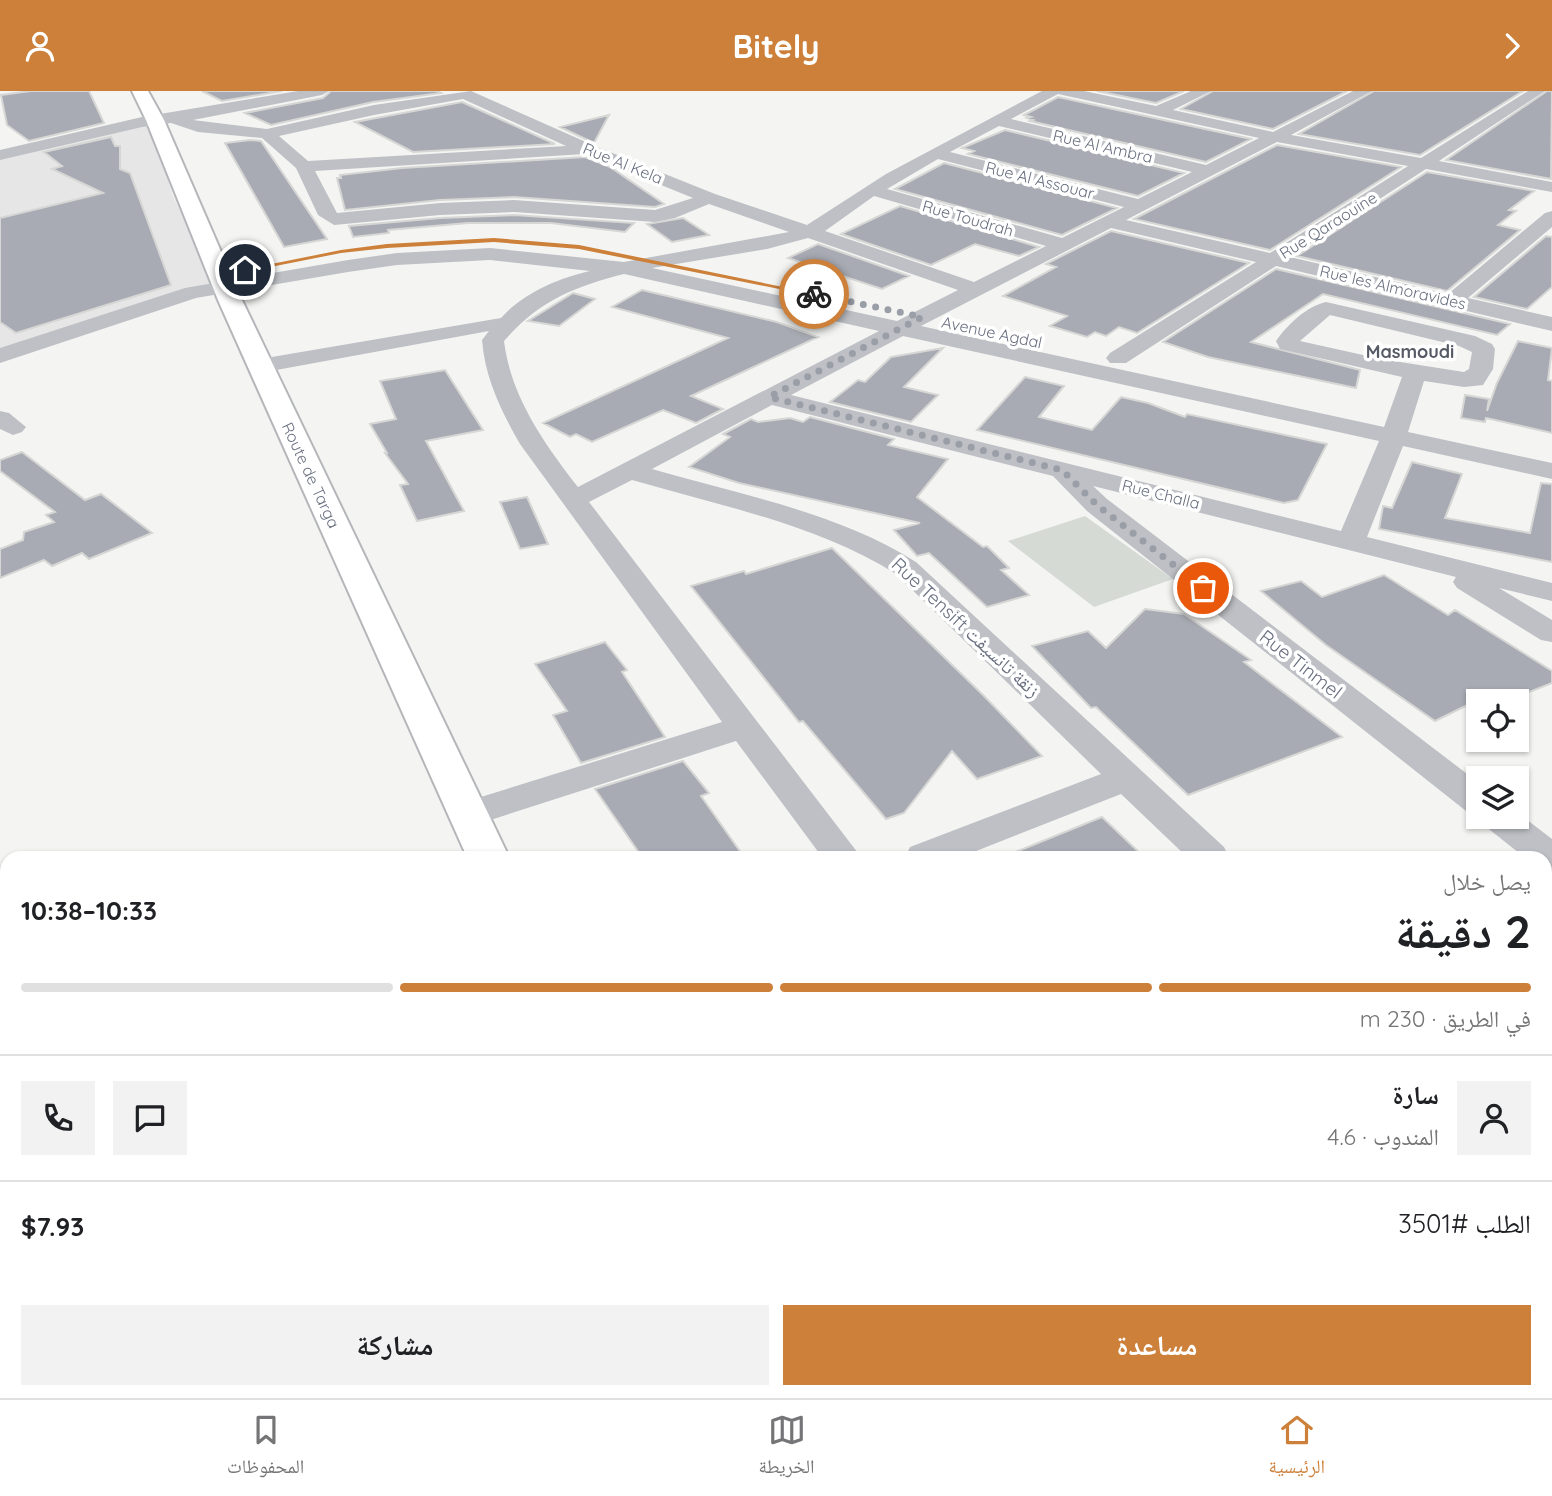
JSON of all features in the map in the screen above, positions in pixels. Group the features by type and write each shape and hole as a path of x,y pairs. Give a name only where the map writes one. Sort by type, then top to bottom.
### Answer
{"main road":[{"name":"Route de Targa","path":"140,91 163,119 223,281 260,366 485,851"}],"street":[{"path":"0,155 163,119 322,91"},
{"path":"837,851 573,500 521,425 495,363 493,340 504,325 541,295 622,268 806,234 872,190 1053,91"},
{"path":"1063,91 1275,137 1552,187"},
{"path":"1094,99 1113,91"},
{"path":"1156,112 1204,91"},
{"path":"573,500 922,317 1365,91"},
{"name":"Rue Qaraouine","path":"1118,358 1538,91"},
{"name":"Rue Al Kela","path":"163,119 191,126 267,134 461,94 589,150 709,198 806,234 977,291"},
{"name":"Rue Al Ambra","path":"998,121 1209,171"},
{"path":"304,127 366,162"},
{"path":"267,134 304,166 327,215 334,219 440,209 514,206 655,216 668,214 709,198"},
{"path":"304,166 589,150"},
{"name":"Rue Al Assouar","path":"938,154 1142,206"},
{"name":"Rue Toudrah","path":"872,190 1065,245"},
{"path":"1452,301 1552,217"},
{"name":"Rue les Almoravides","path":"1110,222 1552,324"},
{"name":"Avenue Agdal","path":"223,281 341,251 387,246 481,240 579,247 663,262 1118,358 1396,427 1552,471"},
{"name":"Avenue Agdal","path":"223,281 445,256 532,257 622,268 901,329 1396,427 1552,450"},
{"path":"0,356 223,281"},
{"path":"1326,308 1467,341 1484,349 1481,369 1471,381 1416,370 1311,353 1292,347 1287,341 1299,328 1326,308"},
{"path":"260,366 496,323"},
{"path":"1351,542 1416,370"},
{"name":"Rue Challa","path":"769,397 1552,592"},
{"name":"Rue Tinmel","path":"1062,470 1097,505 1466,792"},
{"name":"Rue Tensift زنقة تانسيفت","path":"630,471 822,526 855,538 884,553 906,568 1204,851"},
{"path":"1439,564 1552,633"},
{"path":"468,814 744,727"},
{"path":"939,851 1127,778"},
{"path":"1514,829 1542,851"}],"shaded area":[{"path":"135,126 146,126 162,158 172,194 216,286 0,353 0,157"},
{"path":"1085,516 1173,579 1094,607 1008,541"}],"building":[{"path":"31,91 89,91 104,123 29,141 7,125 1,95"},
{"path":"202,91 282,91 222,101"},
{"path":"331,91 441,93 373,102 271,125 245,113 323,98"},
{"path":"1097,91 1184,91 1156,103"},
{"path":"1213,91 1347,91 1273,129 1181,109"},
{"path":"1374,91 1523,91 1420,155 1299,134"},
{"path":"1547,91 1552,91 1551,179 1446,160"},
{"path":"1058,97 1251,139 1206,162 1030,121 1033,120 1027,118 1031,117 1024,115"},
{"path":"462,102 555,144 413,152 355,122"},
{"path":"609,115 594,143 560,127"},
{"path":"1005,130 1184,173 1138,196 968,154 974,151 962,148"},
{"path":"111,137 115,146 120,146 120,169 130,173 171,285 16,333 0,322 0,218 103,193 52,169 62,166 44,152"},
{"path":"261,141 327,239 284,247 225,143"},
{"path":"1277,145 1401,167 1270,250 1134,219"},
{"path":"585,157 610,167 664,204 655,207 514,197 440,200 345,210 337,178 341,178 340,175 402,168"},
{"path":"944,163 1117,208 1062,235 895,189"},
{"path":"1427,172 1534,191 1509,210 1516,211 1498,225 1520,230 1447,291 1297,256"},
{"path":"900,206 1039,247 1019,256 975,244 931,265 841,234"},
{"path":"514,215 634,223 625,232 551,223 468,223 388,230 389,233 353,237 349,226 440,218"},
{"path":"683,218 709,235 672,242 647,224"},
{"path":"1111,231 1249,263 1137,333 1119,327 1106,336 1095,332 1087,337 1050,326 1067,316 1003,296 1056,267 1046,264"},
{"path":"1546,236 1552,237 1552,287 1527,309 1474,297"},
{"path":"818,244 909,276 882,289 788,258"},
{"path":"1276,269 1510,324 1497,335 1323,294 1251,342 1360,370 1356,388 1208,357 1163,342"},
{"path":"642,290 777,322 818,337 691,396 723,409 696,423 663,410 592,442 576,434 570,437 543,423 728,338 612,307"},
{"path":"573,293 595,299 559,326 528,321"},
{"path":"1518,341 1552,348 1548,380 1552,381 1552,433 1486,418 1485,422 1461,418 1465,395 1489,399 1487,411 1497,383"},
{"path":"943,348 904,387 938,395 911,422 830,402 858,380 865,382 891,357"},
{"path":"445,370 483,430 426,441 464,511 417,521 400,485 408,484 385,453 370,424 396,419 380,381"},
{"path":"1025,377 1064,386 1039,417 1092,430 1121,397 1148,403 1185,417 1187,414 1327,444 1298,500 1284,503 977,430"},
{"path":"810,417 894,439 888,445 948,459 917,497 983,547 987,546 1009,568 1001,570 1029,595 987,607 929,553 917,556 894,530 920,523 739,483 689,467 730,437 723,434 751,419 758,422 790,418 803,422"},
{"path":"22,452 85,500 101,494 152,533 89,559 82,553 52,566 44,560 0,578 0,549 23,540 24,532 54,522 46,515 55,512 0,471 0,460"},
{"path":"1412,462 1462,474 1445,518 1530,533 1541,483 1552,484 1552,562 1379,529 1383,506 1392,508"},
{"path":"527,497 548,544 520,549 500,502"},
{"path":"832,548 1042,756 977,779 952,751 904,813 886,819 803,721 799,722 691,586 744,571 746,574"},
{"path":"1384,575 1448,615 1455,610 1552,671 1552,683 1529,692 1529,689 1466,689 1466,706 1435,721 1326,645 1261,591 1301,581 1322,597"},
{"path":"1145,609 1184,614 1251,660 1244,662 1342,737 1188,795 1096,707 1091,708 1032,646 1088,631 1106,648"},
{"path":"605,642 627,670 622,672 665,737 581,763 553,715 567,711 535,664"},
{"path":"683,761 709,793 701,796 740,851 638,851 595,789"},
{"path":"1102,817 1138,851 1018,851"}],"way so far":[{"path":"814,294 922,317 769,397 1062,470 1097,505 1203,588"}],"district":[{"name":"Masmoudi","path":"1410,351"}],"route":[{"path":"245,270 341,251 494,240 579,247 814,294"}]}
